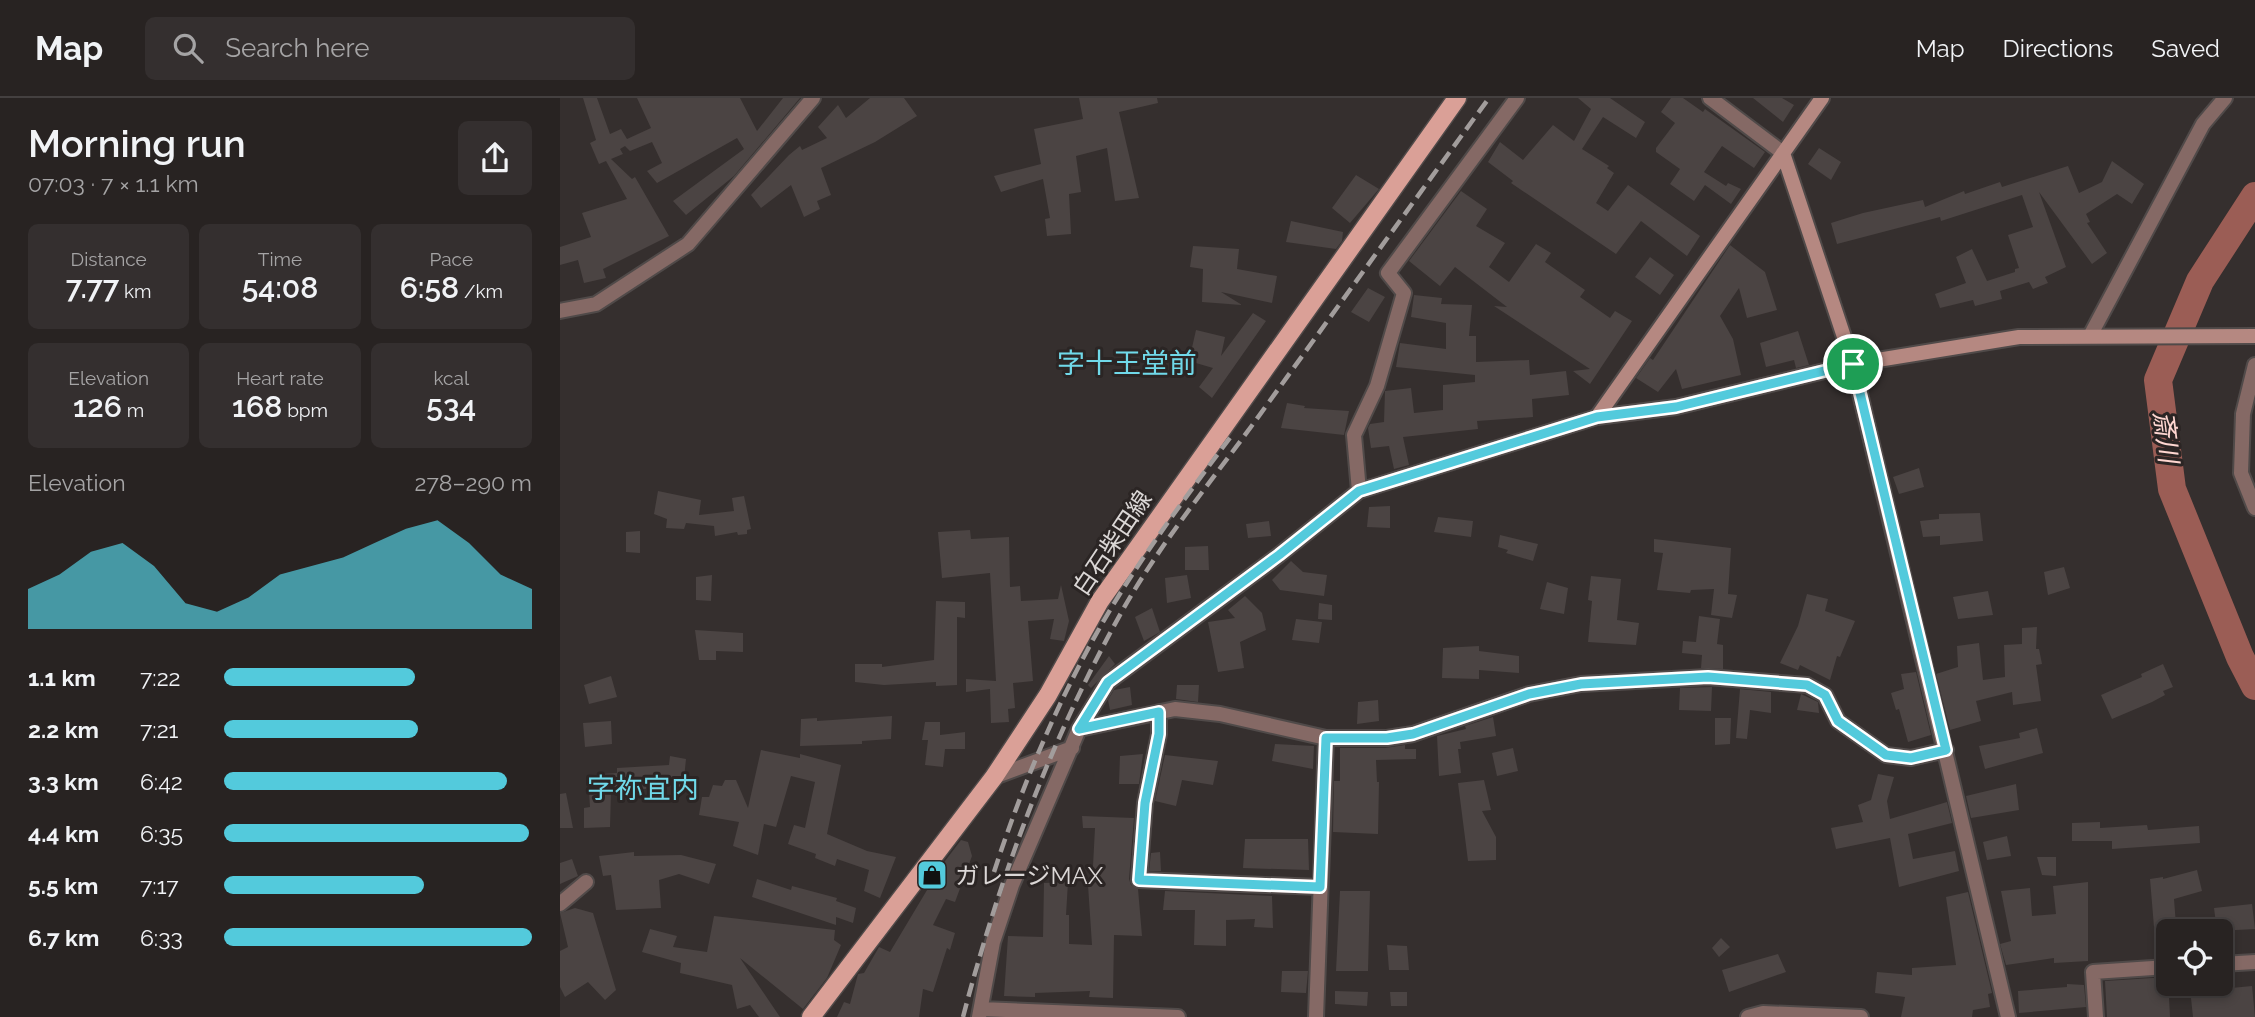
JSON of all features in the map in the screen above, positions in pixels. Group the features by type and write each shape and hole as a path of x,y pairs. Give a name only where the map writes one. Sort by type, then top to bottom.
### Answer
{"main road":[{"name":"白石柴田線","path":"811,1017 994,777 1048,695 1100,601 1457,98"}],"street":[{"path":"560,311 596,304 688,244 813,98"},
{"path":"1359,491 1354,435 1377,386 1404,293 1388,272 1517,98"},
{"path":"1710,98 1783,153 1853,364 2008,1017"},
{"path":"1597,417 1822,98"},
{"path":"2090,336 2203,124 2225,98"},
{"path":"1178,1017 980,1013 993,942 1012,885 1079,729 1108,682 1279,555 1359,491 1597,417 1676,407 1853,364 2019,337 2255,336"},
{"path":"2255,365 2243,414 2241,473 2255,508"},
{"path":"1079,729 1175,709 1220,714 1326,738 1387,738 1413,734 1529,694 1581,684 1708,677 1807,685 1825,695 1838,721 1886,755 1911,758 1946,750"},
{"path":"1159,712 1159,734 1145,803 1139,880 1320,887"},
{"path":"1315,1017 1326,738"},
{"path":"994,777 1072,748"},
{"path":"560,904 586,881"},
{"path":"2233,963 2255,962"},
{"path":"2095,1017 2093,972 2156,968"},
{"path":"1748,1017 1763,1013 1861,1017"}],"building":[{"path":"583,98 597,98 610,134 621,129 627,139 651,128 637,98 740,98 757,131 783,98 800,98 734,176 686,215 673,201 744,149 737,138 657,183 647,171 662,163 652,142 630,151 625,146 620,149 623,154 611,159 632,179 635,177 669,236 603,269 606,278 584,283 578,260 560,265 560,247 591,237 582,213 627,199 606,161 599,164 590,143 596,140"},
{"path":"870,98 904,98 917,116 875,142 821,168 831,195 817,201 820,209 804,217 791,185 761,208 751,195 800,146 802,150 827,138 818,127 838,105 846,118"},
{"path":"1079,98 1157,98 1158,103 1119,112 1139,198 1115,201 1107,148 1076,156 1081,192 1069,194 1071,234 1047,236 1045,219 1050,218 1043,179 1001,192 994,176 1041,164 1034,129 1083,119"},
{"path":"1578,98 1610,98 1645,122 1636,138 1603,117 1582,149 1609,166 1607,168 1614,173 1596,203 1608,211 1628,185 1700,236 1687,256 1641,221 1616,254 1511,183 1513,181 1488,162 1500,142 1523,160 1553,125 1574,141 1591,109"},
{"path":"1671,98 1683,98 1703,112 1705,109 1765,152 1754,168 1722,146 1704,172 1726,186 1728,183 1741,189 1731,204 1705,185 1694,201 1670,184 1680,169 1656,152 1656,148 1675,123 1661,112"},
{"path":"1753,98 1782,98 1794,105 1783,122"},
{"path":"1819,148 1841,162 1831,180 1808,164"},
{"path":"2112,161 2144,184 2132,204 2117,194 2086,214 2090,222 2087,223 2107,253 2092,264 2039,192 2066,267 2045,277 2048,283 2033,289 2029,282 2000,291 2002,299 1975,306 1973,300 1940,308 1935,294 1966,283 1956,257 1972,249 1987,281 2015,272 2015,269 2019,268 2008,235 2033,227 2022,195 1941,221 1940,217 1837,244 1831,223 1923,200 1925,207 1964,191 1965,194 2000,182 2002,187 2068,166 2079,193 2102,182"},
{"path":"1356,175 1379,189 1350,223 1332,208"},
{"path":"1461,191 1487,209 1476,226 1505,243 1489,267 1509,282 1536,244 1551,253 1545,262 1585,290 1580,297 1610,318 1615,311 1632,321 1590,384 1573,371 1590,369 1494,306 1507,307 1455,267 1440,286 1409,261"},
{"path":"1291,221 1343,232 1342,241 1336,249 1286,242"},
{"path":"1730,245 1765,272 1777,310 1747,318 1739,288 1720,316 1733,339 1741,375 1682,389 1676,369 1658,392 1636,378 1650,358 1653,360"},
{"path":"1193,246 1239,249 1237,269 1277,276 1272,303 1221,292 1242,305 1202,302 1203,269 1190,267"},
{"path":"1650,257 1674,275 1660,295 1635,277"},
{"path":"1368,288 1385,297 1369,322 1351,312"},
{"path":"1414,295 1442,298 1441,304 1472,305 1469,336 1476,336 1476,362 1529,360 1530,375 1566,371 1569,395 1532,399 1533,417 1477,421 1478,429 1403,437 1409,465 1394,469 1389,446 1371,448 1368,428 1370,424 1384,422 1385,391 1411,388 1414,413 1443,410 1443,385 1475,382 1475,375 1396,367 1400,343 1446,349 1446,323 1411,317"},
{"path":"1253,313 1266,321 1212,398 1199,387 1213,368 1189,361 1196,330 1225,337 1221,356"},
{"path":"1798,331 1809,365 1796,368 1794,360 1766,367 1760,343"},
{"path":"1287,403 1305,406 1304,408 1349,411 1344,435 1281,428"},
{"path":"1919,468 1924,487 1899,494 1893,477"},
{"path":"658,491 701,500 699,515 734,511 732,498 744,496 751,529 747,530 747,534 738,535 737,532 715,536 714,526 686,523 684,529 666,528 667,519 654,514"},
{"path":"1390,506 1390,528 1367,527 1369,507"},
{"path":"1980,513 1983,541 1940,545 1940,536 1923,537 1920,521 1939,519 1939,514"},
{"path":"1438,517 1473,521 1471,537 1434,532"},
{"path":"1269,521 1271,536 1248,538 1246,524"},
{"path":"970,530 971,539 1009,537 1010,587 1020,586 1021,601 1058,599 1061,585 1069,621 1064,641 1050,639 1054,619 1028,621 1033,681 1013,683 1015,708 1008,709 1009,722 991,723 990,689 966,692 966,679 996,681 990,573 942,578 938,532"},
{"path":"640,531 640,553 626,552 626,532"},
{"path":"1500,535 1538,544 1533,561 1506,553 1508,550 1498,547"},
{"path":"1654,539 1731,548 1728,594 1737,595 1732,618 1711,615 1714,589 1691,590 1690,593 1657,590 1663,553 1654,552"},
{"path":"1208,546 1209,570 1185,570 1185,547"},
{"path":"1291,561 1303,572 1327,575 1324,596 1280,590 1272,580"},
{"path":"2064,567 2070,588 2048,595 2044,572"},
{"path":"712,575 711,601 696,600 696,577"},
{"path":"1187,575 1191,598 1167,603 1165,578"},
{"path":"1591,576 1621,579 1617,620 1639,623 1636,645 1588,642 1592,601 1588,600"},
{"path":"1547,582 1568,588 1564,614 1540,609"},
{"path":"1988,591 1993,615 1958,619 1953,597"},
{"path":"1807,594 1828,599 1825,611 1855,621 1840,657 1837,656 1830,680 1800,665 1798,670 1780,663 1798,626"},
{"path":"1245,596 1262,613 1266,630 1240,642 1244,668 1218,672 1208,622 1235,618 1228,610"},
{"path":"936,601 965,602 965,618 957,617 957,685 936,686 936,682 884,685 855,682 855,664 882,664 882,667 934,660"},
{"path":"1319,603 1332,605 1332,620 1318,619"},
{"path":"1152,608 1160,632 1144,641 1135,617"},
{"path":"1699,616 1720,619 1717,644 1723,645 1723,669 1701,668 1702,655 1682,653 1683,641 1696,642"},
{"path":"1296,619 1322,622 1319,643 1292,640"},
{"path":"2037,627 2036,649 2039,649 2042,664 2036,665 2041,701 2013,705 2012,692 1976,701 1981,721 1950,730 1936,674 1958,667 1957,646 1979,643 1983,680 2005,677 2004,645 2022,644 2022,628"},
{"path":"695,630 743,633 743,652 716,651 716,660 699,660"},
{"path":"1479,646 1479,651 1519,656 1519,673 1479,670 1479,679 1442,678 1443,648"},
{"path":"1109,656 1115,664 1091,688 1088,685"},
{"path":"2163,664 2173,687 2163,691 2165,695 2152,702 2112,719 2101,695 2142,677 2141,674"},
{"path":"1916,672 1931,735 1908,742 1899,709 1896,710 1891,693 1904,689 1901,674"},
{"path":"611,676 617,697 589,704 584,685"},
{"path":"1177,685 1199,685 1198,702 1176,699"},
{"path":"1130,687 1132,705 1110,710 1108,700 1114,690"},
{"path":"1712,687 1711,711 1679,710 1680,688"},
{"path":"1740,689 1771,692 1771,713 1750,710 1747,739 1736,738"},
{"path":"1801,694 1818,702 1819,713 1797,710"},
{"path":"1378,700 1379,721 1357,724 1358,702"},
{"path":"892,716 891,739 862,741 862,744 800,746 801,719 817,718 817,721"},
{"path":"1493,717 1496,736 1460,742 1461,749 1458,749 1461,773 1439,776 1437,736 1466,729 1465,726"},
{"path":"1715,718 1731,718 1730,744 1715,745"},
{"path":"611,721 612,744 585,747 583,723"},
{"path":"925,722 940,722 940,735 965,732 965,749 945,749 943,767 925,765 928,740 922,740"},
{"path":"2037,728 2043,753 1985,769 1979,746 2020,738 2019,733"},
{"path":"1275,744 1314,746 1313,769 1272,761"},
{"path":"1405,745 1405,749 1416,749 1416,759 1376,760 1379,782 1378,834 1333,832 1334,781 1340,781 1340,748"},
{"path":"1513,748 1518,771 1497,776 1492,753"},
{"path":"761,750 800,758 800,754 841,765 827,834 867,851 896,857 880,898 864,891 869,870 837,859 835,866 815,858 816,854 788,844 794,825 805,828 815,782 791,776 776,827 764,824 758,855 733,846 739,822 699,815 702,797 709,797 713,785 722,786 725,780 736,780 748,808"},
{"path":"1143,754 1139,784 1119,784 1120,756"},
{"path":"1165,755 1218,761 1213,785 1182,780 1176,806 1155,801"},
{"path":"670,756 686,759 683,788 646,783 646,789 611,792 610,827 584,828 584,808 590,807 588,775 617,773 617,768 669,765"},
{"path":"1878,774 1894,777 1887,801 1890,819 1947,802 1952,823 1908,834 1913,859 1955,851 1959,871 1899,887 1890,838 1836,849 1831,828 1863,822 1858,805 1871,800"},
{"path":"1484,780 1491,810 1482,811 1496,837 1496,860 1468,861 1458,783"},
{"path":"2016,784 2019,810 1971,818 1966,796"},
{"path":"566,793 573,828 560,828 560,794"},
{"path":"1082,816 1134,818 1129,879 1131,885 1138,889 1142,936 1114,935 1113,998 1089,997 1090,991 1035,993 1035,997 1004,996 1008,936 1043,937 1044,883 1068,882 1066,915 1069,915 1069,944 1092,945 1088,885 1092,885 1095,828 1083,828"},
{"path":"2100,822 2100,828 2147,825 2148,830 2199,826 2200,843 2112,849 2112,841 2072,841 2072,823"},
{"path":"2007,836 2011,856 1987,860 1983,842"},
{"path":"1245,839 1308,839 1309,870 1243,868"},
{"path":"961,840 968,842 972,856 955,902 946,899 933,925 955,933 950,950 947,948 933,992 923,989 919,1017 837,1017 844,1002 850,1004 858,974 864,973 879,947 890,952 942,865"},
{"path":"634,852 634,856 681,855 716,864 709,884 679,874 659,880 661,908 616,910 611,875 603,876 599,856"},
{"path":"1160,852 1161,871 1149,871 1151,853"},
{"path":"2037,857 2056,857 2056,876 2042,875"},
{"path":"572,859 578,876 560,884 560,863"},
{"path":"2197,870 2202,891 2174,899 2176,919 2156,919 2154,927 2150,879 2163,879"},
{"path":"757,879 791,890 792,886 837,898 836,901 856,908 853,923 836,917 836,925 752,897"},
{"path":"2088,882 2088,961 2054,963 2054,958 2006,965 2000,944 2011,941 2001,891 2030,888 2032,916 2056,914 2053,886"},
{"path":"1165,891 1272,896 1273,928 1254,927 1255,919 1226,920 1226,946 1194,945 1195,910 1163,910"},
{"path":"1340,891 1370,891 1368,971 1336,971"},
{"path":"1968,892 1992,993 1988,994 1990,1007 1973,1010 1972,1017 1901,1017 1905,997 1875,993 1877,972 1912,975 1912,968 1956,965 1946,897"},
{"path":"2252,904 2255,929 2233,930 2233,919 2215,919 2214,908"},
{"path":"575,908 593,913 616,990 605,1000 588,982 565,997 560,987 560,951 568,947 560,913"},
{"path":"714,916 835,930 834,940 841,945 827,978 803,1009 740,958 780,1017 759,1017 750,1005 737,1009 732,985 680,973 681,963 642,952 650,929 677,936 673,947 707,952"},
{"path":"1721,938 1730,947 1719,957 1712,948"},
{"path":"1387,945 1407,946 1409,970 1389,970"},
{"path":"1778,954 1786,972 1729,992 1722,970"},
{"path":"1282,971 1308,971 1306,993 1281,992"},
{"path":"2156,978 2156,996 2169,996 2170,1017 2107,1017 2105,981"},
{"path":"2067,984 2084,985 2086,1007 2019,1013 2018,991 2067,987"},
{"path":"2252,986 2255,1017 2193,1017 2191,998 2233,996 2233,988"},
{"path":"1335,991 1368,992 1367,1006 1335,1004"},
{"path":"1390,992 1407,992 1407,1006 1391,1006"}],"waterway":[{"name":"斎川","path":"2255,196 2200,281 2158,380 2172,489 2240,657 2255,686"}],"railway":[{"path":"963,1017 993,912 1029,810 1072,710 1121,613 1168,539 1489,98"},
{"path":"994,872 1046,735 1095,637 1141,561 1232,435"}],"place":[{"name":"ガレージMAX","path":"932,875"}],"district":[{"name":"字十王堂前","path":"1127,363"},
{"name":"字祢宜内","path":"643,788"}],"route":[{"path":"1853,364 1946,750 1911,758 1886,755 1838,721 1825,695 1807,685 1708,677 1581,684 1529,694 1413,734 1387,738 1326,738 1320,887 1139,880 1145,803 1159,734 1159,712 1079,729 1108,682 1279,555 1359,491 1597,417 1676,407 1853,364"}]}
